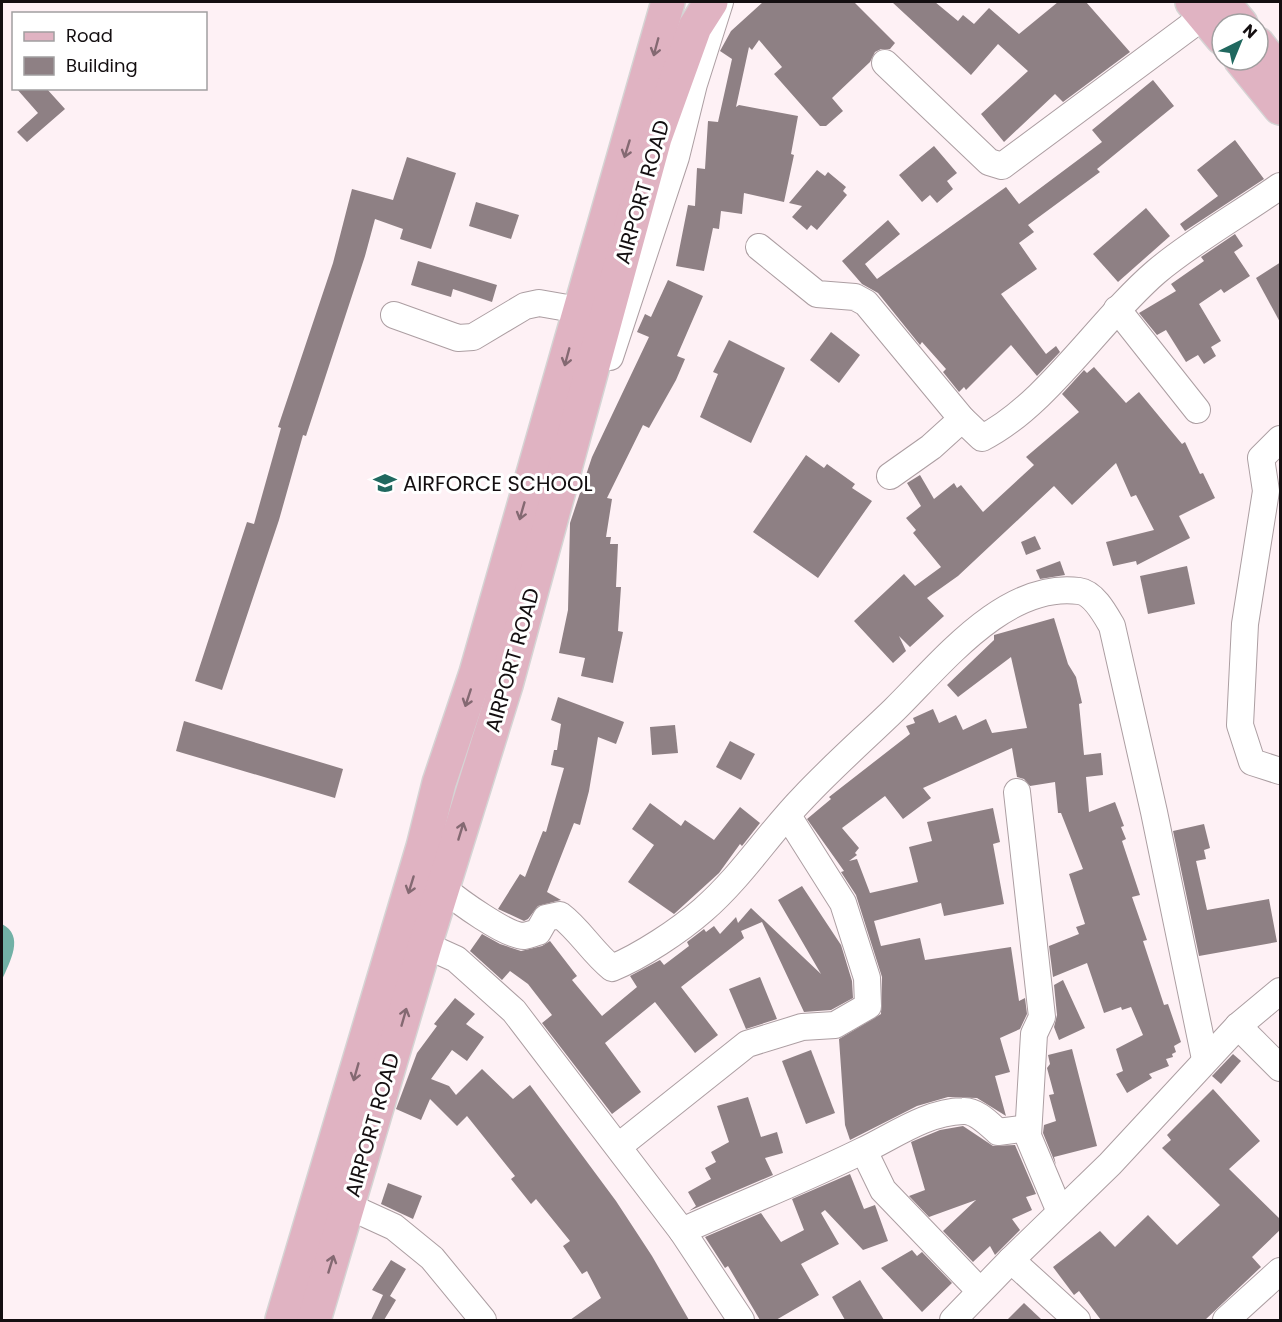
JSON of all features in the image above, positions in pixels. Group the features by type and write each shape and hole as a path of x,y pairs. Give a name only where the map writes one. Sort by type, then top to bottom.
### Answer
{"main road":[{"name":"AIRPORT ROAD","path":"314,1320 425,945 506,685 569,402 579,310 668,2"},
{"name":"AIRPORT ROAD","path":"282,1320 569,402 655,138 695,27 711,2"},
{"path":"1270,59 1281,72"},
{"path":"1250,72 1281,108"}],"street":[{"path":"506,685 517,669 570,473 676,157 694,84 720,2"},
{"path":"885,63 989,162 1002,166 1205,12"},
{"path":"759,247 817,294 855,297 866,303 962,420 982,438 996,431 1034,400 1117,309 1158,271 1281,186"},
{"path":"394,315 458,338 473,337 525,306 539,303 579,310"},
{"path":"1117,309 1197,410"},
{"path":"890,476 931,447 962,420"},
{"path":"1281,439 1262,458 1266,491 1245,624 1240,725 1252,762 1281,771"},
{"path":"443,888 464,906 513,933 525,936 538,932 546,918 560,915 573,925 599,958 612,968 628,961 702,911 742,871 802,798 915,690 963,639 1013,605 1053,591 1082,591 1096,603 1112,626 1154,812 1205,1059"},
{"path":"1017,792 1042,1017 1034,1034 1028,1136 1060,1212"},
{"path":"619,1146 747,1044 802,1027 835,1025 868,1006 867,978 843,903 788,816"},
{"path":"425,945 456,959 514,1011 682,1231 741,1320"},
{"path":"953,1320 1110,1164 1205,1059 1238,1026 1281,991"},
{"path":"1238,1026 1281,1068"},
{"path":"682,1231 864,1150 894,1132 936,1116 966,1110 981,1117 998,1132 1028,1128"},
{"path":"864,1150 883,1190 980,1291"},
{"path":"348,1206 394,1227 424,1252 483,1320"},
{"path":"1011,1260 1077,1320"},
{"path":"1226,1320 1281,1270"}],"shaded area":[{"path":"2,924 13,935 14,949 2,980"}],"building":[{"path":"763,2 854,2 895,43 890,49 875,52 870,62 832,98 843,111 826,126 820,126 774,74 782,67 759,40 752,50 749,47 736,107 739,105 798,116 791,154 794,155 784,202 744,193 742,214 721,211 719,229 713,228 704,271 676,266 688,205 695,206 697,168 705,169 708,121 718,122 732,59 720,51 731,31"},
{"path":"892,2 935,2 958,21 963,15 974,24 989,8 1019,34 1058,2 1086,2 1130,52 1063,102 1055,94 1004,142 981,114 1028,71 998,44 971,75"},
{"path":"1153,80 1174,106 1097,169 1100,172 1028,225 1034,232 1019,243 1037,269 1001,294 1046,354 1056,346 1060,352 1037,376 1011,345 966,390 964,387 959,392 943,372 946,369 922,342 920,345 878,293 862,284 842,261 888,220 900,234 865,264 877,279 1006,187 1019,204 1102,142 1092,130"},
{"path":"18,90 48,90 65,109 27,142 17,132 38,113"},
{"path":"1235,140 1264,179 1185,231 1180,224 1218,196 1197,170"},
{"path":"934,146 957,173 947,181 953,189 937,203 930,195 922,202 899,175"},
{"path":"407,157 456,173 431,249 400,239 403,229 375,219 365,256 306,436 303,435 279,520 222,690 195,681 247,522 254,524 281,428 278,427 333,263 352,189 393,200"},
{"path":"817,170 825,176 828,172 846,187 843,191 847,195 817,230 811,225 807,230 792,217 802,206 789,203"},
{"path":"476,202 519,215 511,239 469,226"},
{"path":"1146,208 1170,236 1118,282 1093,254"},
{"path":"1235,234 1243,246 1234,252 1250,276 1224,293 1221,289 1199,304 1221,341 1211,347 1216,356 1204,364 1198,355 1186,362 1166,330 1157,335 1139,313 1176,291 1171,284 1204,261 1201,257"},
{"path":"418,261 497,285 492,302 453,289 451,297 411,285"},
{"path":"1281,262 1281,324 1256,278"},
{"path":"668,280 703,296 677,356 685,359 676,380 649,428 643,425 607,498 612,499 606,537 611,537 610,544 618,544 616,587 621,587 618,631 623,632 613,683 581,676 585,658 559,653 568,610 570,523 592,457 649,337 637,332 645,314 651,317"},
{"path":"831,332 860,355 839,383 810,360"},
{"path":"729,340 785,368 751,443 700,417 718,374 713,372"},
{"path":"1094,367 1126,403 1139,392 1182,444 1185,442 1200,474 1203,473 1215,498 1179,516 1190,538 1137,565 1136,561 1113,566 1106,542 1154,530 1136,495 1131,497 1116,463 1072,505 1054,486 958,576 927,598 944,616 910,647 899,636 906,651 893,663 854,621 904,574 915,586 941,567 913,533 916,530 906,518 921,506 907,483 920,475 934,499 954,483 957,488 961,485 983,512 1034,465 1026,457 1079,412 1062,394 1084,370 1087,373"},
{"path":"806,455 824,468 827,464 855,484 852,488 872,501 818,578 753,532"},
{"path":"1035,536 1041,549 1026,555 1021,542"},
{"path":"1060,561 1065,575 1040,579 1036,570"},
{"path":"1187,566 1195,604 1148,614 1140,576"},
{"path":"1054,618 1068,664 1076,677 1082,703 1079,704 1084,755 1101,753 1103,775 1086,777 1089,812 1115,802 1124,826 1121,827 1126,839 1122,841 1140,895 1132,897 1147,940 1143,941 1164,1005 1168,1004 1181,1042 1174,1046 1176,1052 1172,1054 1173,1057 1166,1059 1169,1066 1149,1074 1152,1078 1127,1093 1116,1074 1123,1071 1116,1049 1143,1035 1131,1007 1122,1010 1121,1007 1104,1013 1087,963 1053,977 1049,946 1079,934 1076,927 1085,924 1069,874 1083,869 1061,813 1058,813 1055,782 1030,786 1024,779 1017,777 1012,748 923,788 931,798 903,819 885,796 842,828 859,848 855,853 857,855 849,861 857,859 870,893 918,882 909,847 932,841 927,822 993,808 1000,842 993,844 1004,904 944,916 941,903 874,921 881,946 920,938 925,960 1011,947 1019,1001 1025,998 1027,1014 1020,1029 1000,1038 1010,1072 995,1076 1006,1116 977,1098 948,1097 917,1106 850,1140 845,1125 839,1039 881,1014 882,977 856,895 841,872 844,871 807,819 831,799 829,797 910,734 906,726 915,723 913,718 933,709 939,723 956,715 963,730 986,719 992,733 1027,728 1011,657 958,697 947,685 994,640 994,635"},
{"path":"558,697 624,722 616,744 598,737 589,791 580,825 574,823 547,892 561,900 538,906 524,921 498,909 520,874 525,877 543,831 546,832 564,768 551,765 554,750 557,750 561,724 551,720"},
{"path":"184,721 343,769 335,798 176,751"},
{"path":"675,725 678,753 652,755 650,727"},
{"path":"730,741 755,754 741,780 716,767"},
{"path":"650,803 681,826 685,820 714,840 740,807 760,823 742,846 740,844 719,873 674,914 628,882 654,845 632,829"},
{"path":"1204,824 1210,848 1204,850 1206,859 1196,861 1207,910 1269,899 1277,942 1199,956 1173,831"},
{"path":"802,886 841,945 852,981 853,998 831,1010 804,1012 762,922 741,931 744,938 681,987 718,1035 695,1053 655,1002 605,1043 641,1092 612,1114 542,1023 552,1015 528,984 510,971 502,980 470,951 482,934 500,944 521,951 542,946 550,941 577,976 572,980 602,1016 637,987 630,976 660,960 664,965 689,946 687,942 704,929 706,932 714,926 720,934 736,917 738,923 751,908 821,974 778,900"},
{"path":"760,977 777,1019 746,1029 729,989"},
{"path":"1063,980 1085,1028 1059,1040 1054,1027 1057,1015 1054,985"},
{"path":"455,998 475,1014 466,1024 484,1037 467,1061 452,1050 431,1079 449,1086 456,1095 482,1069 513,1099 530,1085 616,1201 652,1256 689,1320 570,1320 601,1298 587,1271 582,1274 563,1246 570,1241 536,1199 531,1204 511,1179 515,1176 467,1116 457,1126 430,1099 421,1120 396,1109 417,1053 437,1026 434,1024"},
{"path":"1072,1049 1097,1146 1054,1157 1056,1165 1043,1133 1044,1125 1056,1121 1049,1095 1054,1094 1047,1068 1050,1064 1048,1055"},
{"path":"811,1050 835,1113 806,1124 782,1061"},
{"path":"1233,1054 1241,1061 1221,1084 1212,1076"},
{"path":"1213,1089 1260,1141 1229,1169 1281,1220 1281,1229 1252,1257 1261,1267 1205,1320 1101,1320 1079,1291 1074,1295 1053,1267 1100,1231 1115,1247 1148,1215 1177,1245 1220,1205 1162,1148 1171,1140 1167,1135"},
{"path":"748,1097 761,1137 777,1132 783,1153 765,1158 773,1175 689,1211 696,1206 688,1192 711,1179 705,1168 716,1162 711,1152 729,1142 717,1106"},
{"path":"963,1126 993,1146 1015,1145 1036,1194 1026,1197 1032,1210 1012,1219 1020,1230 995,1255 990,1246 973,1262 943,1231 976,1200 929,1217 909,1196 925,1190 911,1142 940,1130"},
{"path":"850,1174 864,1209 875,1205 888,1241 863,1250 825,1210 821,1213 839,1244 801,1264 819,1295 776,1320 760,1320 728,1266 725,1268 705,1237 761,1213 781,1242 804,1230 792,1199"},
{"path":"388,1183 422,1196 413,1219 381,1204"},
{"path":"912,1250 917,1256 922,1252 952,1283 922,1312 881,1268"},
{"path":"391,1260 406,1269 390,1296 396,1300 384,1320 371,1320 383,1295 372,1290"},
{"path":"860,1280 884,1320 845,1320 832,1297"},
{"path":"1024,1303 1042,1320 1007,1320"}],"place":[{"name":"AIRFORCE SCHOOL","path":"385,483"}]}
